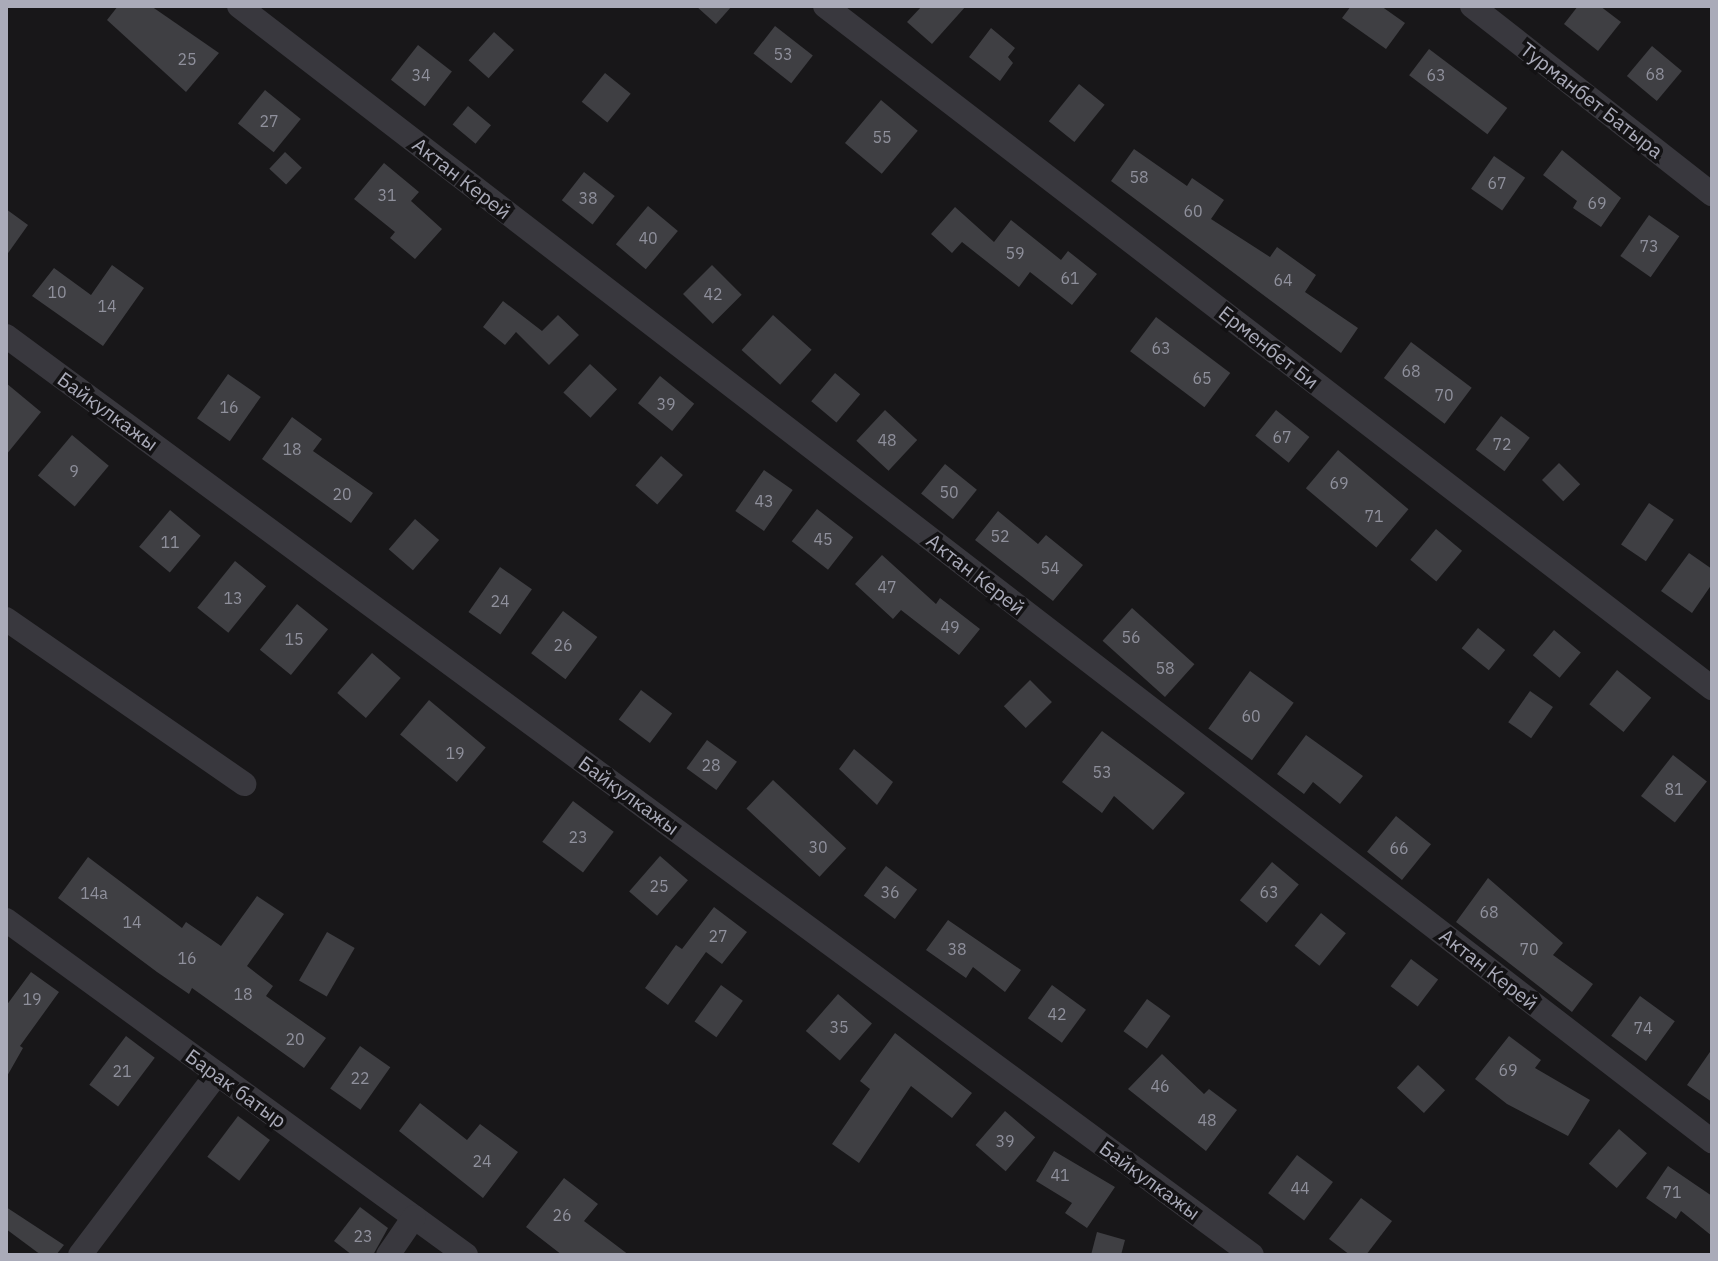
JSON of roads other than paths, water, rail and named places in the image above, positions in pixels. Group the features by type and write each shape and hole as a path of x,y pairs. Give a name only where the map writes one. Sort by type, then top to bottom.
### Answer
{"street":[{"name":"Актан Керей","path":"239,6 1712,1141"},
{"name":"Ерменбет Би","path":"825,6 1712,688"},
{"name":"Турманбет Батыра","path":"1472,6 1712,194"},
{"name":"Байкулкажы","path":"6,336 1252,1255"},
{"path":"6,619 244,784"},
{"name":"Барак батыр","path":"6,920 466,1255"},
{"path":"80,1255 217,1074"},
{"path":"388,1255 414,1217"}]}
